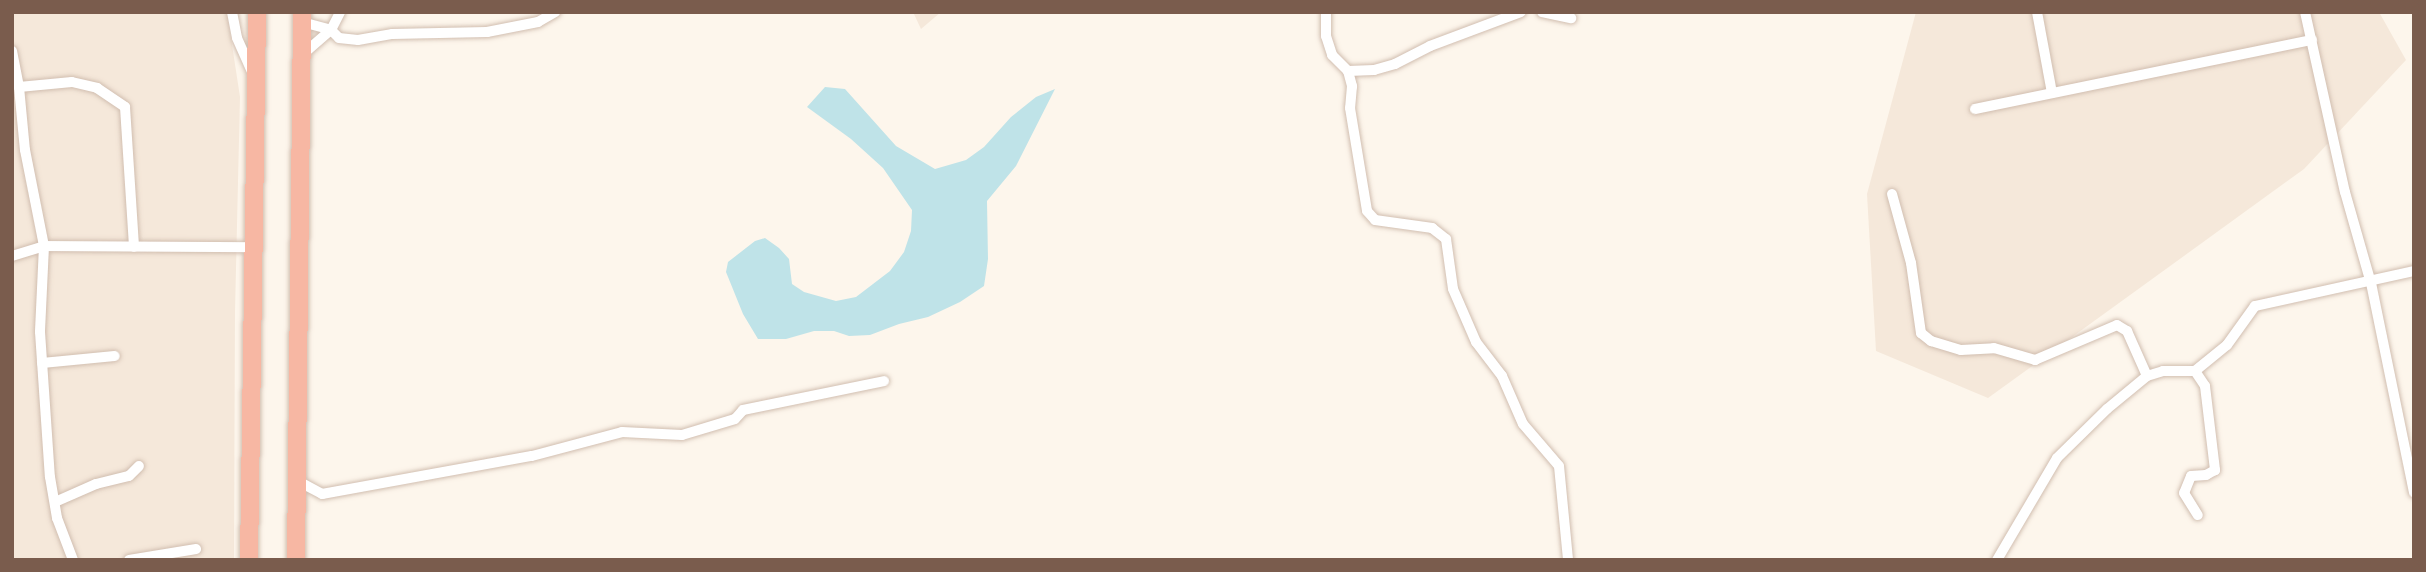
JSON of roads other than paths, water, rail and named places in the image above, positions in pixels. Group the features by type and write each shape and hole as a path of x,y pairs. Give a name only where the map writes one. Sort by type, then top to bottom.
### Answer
{"highway":[{"path":"249,560 257,12"},
{"path":"296,560 302,17"}],"street":[{"path":"232,12 237,38 256,79"},
{"path":"301,55 331,30 340,12"},
{"path":"302,17 331,30 339,38 350,40 404,33 487,32 538,22 555,12"},
{"path":"1326,12 1326,36 1332,54 1348,71 1352,86 1350,108 1367,211 1375,220 1432,228 1446,239 1453,289 1476,342 1502,376 1523,424 1559,466 1568,560"},
{"path":"1348,71 1374,70 1395,64 1441,42 1521,12"},
{"path":"1542,12 1571,18"},
{"path":"2037,12 2052,93"},
{"path":"2305,12 2346,192 2371,283 2414,493"},
{"path":"1975,109 2312,40"},
{"path":"12,51 19,86 25,150 44,246 40,314 50,477 57,518 73,560"},
{"path":"19,86 72,82 97,88 125,107 135,247"},
{"path":"12,153 25,150"},
{"path":"1892,194 1911,263 1921,333 1931,341 1961,351 1994,348 2035,360 2117,325 2127,331 2147,376"},
{"path":"12,256 44,246 254,247"},
{"path":"1997,560 2057,458 2107,409 2147,376 2163,371 2195,371 2227,345 2255,306 2371,283 2414,271"},
{"path":"42,363 116,356"},
{"path":"2195,371 2204,386 2215,470 2206,475 2192,476 2184,492 2198,515"},
{"path":"296,480 322,494 532,456 622,432 682,435 723,424 735,419 743,410 754,407 884,381"},
{"path":"55,502 96,484 129,476 139,466"},
{"path":"130,560 196,549"}],"water":[{"path":"825,87 845,89 896,146 935,169 966,160 984,147 1011,117 1036,97 1055,89 1016,166 987,201 988,259 984,286 960,302 928,317 870,335 849,336 834,331 814,331 786,339 758,339 743,314 726,272 728,262 755,241 765,238 789,259 792,284 804,292 836,301 856,297 890,271 904,252 911,231 912,210 883,168 851,139 807,107"}]}
